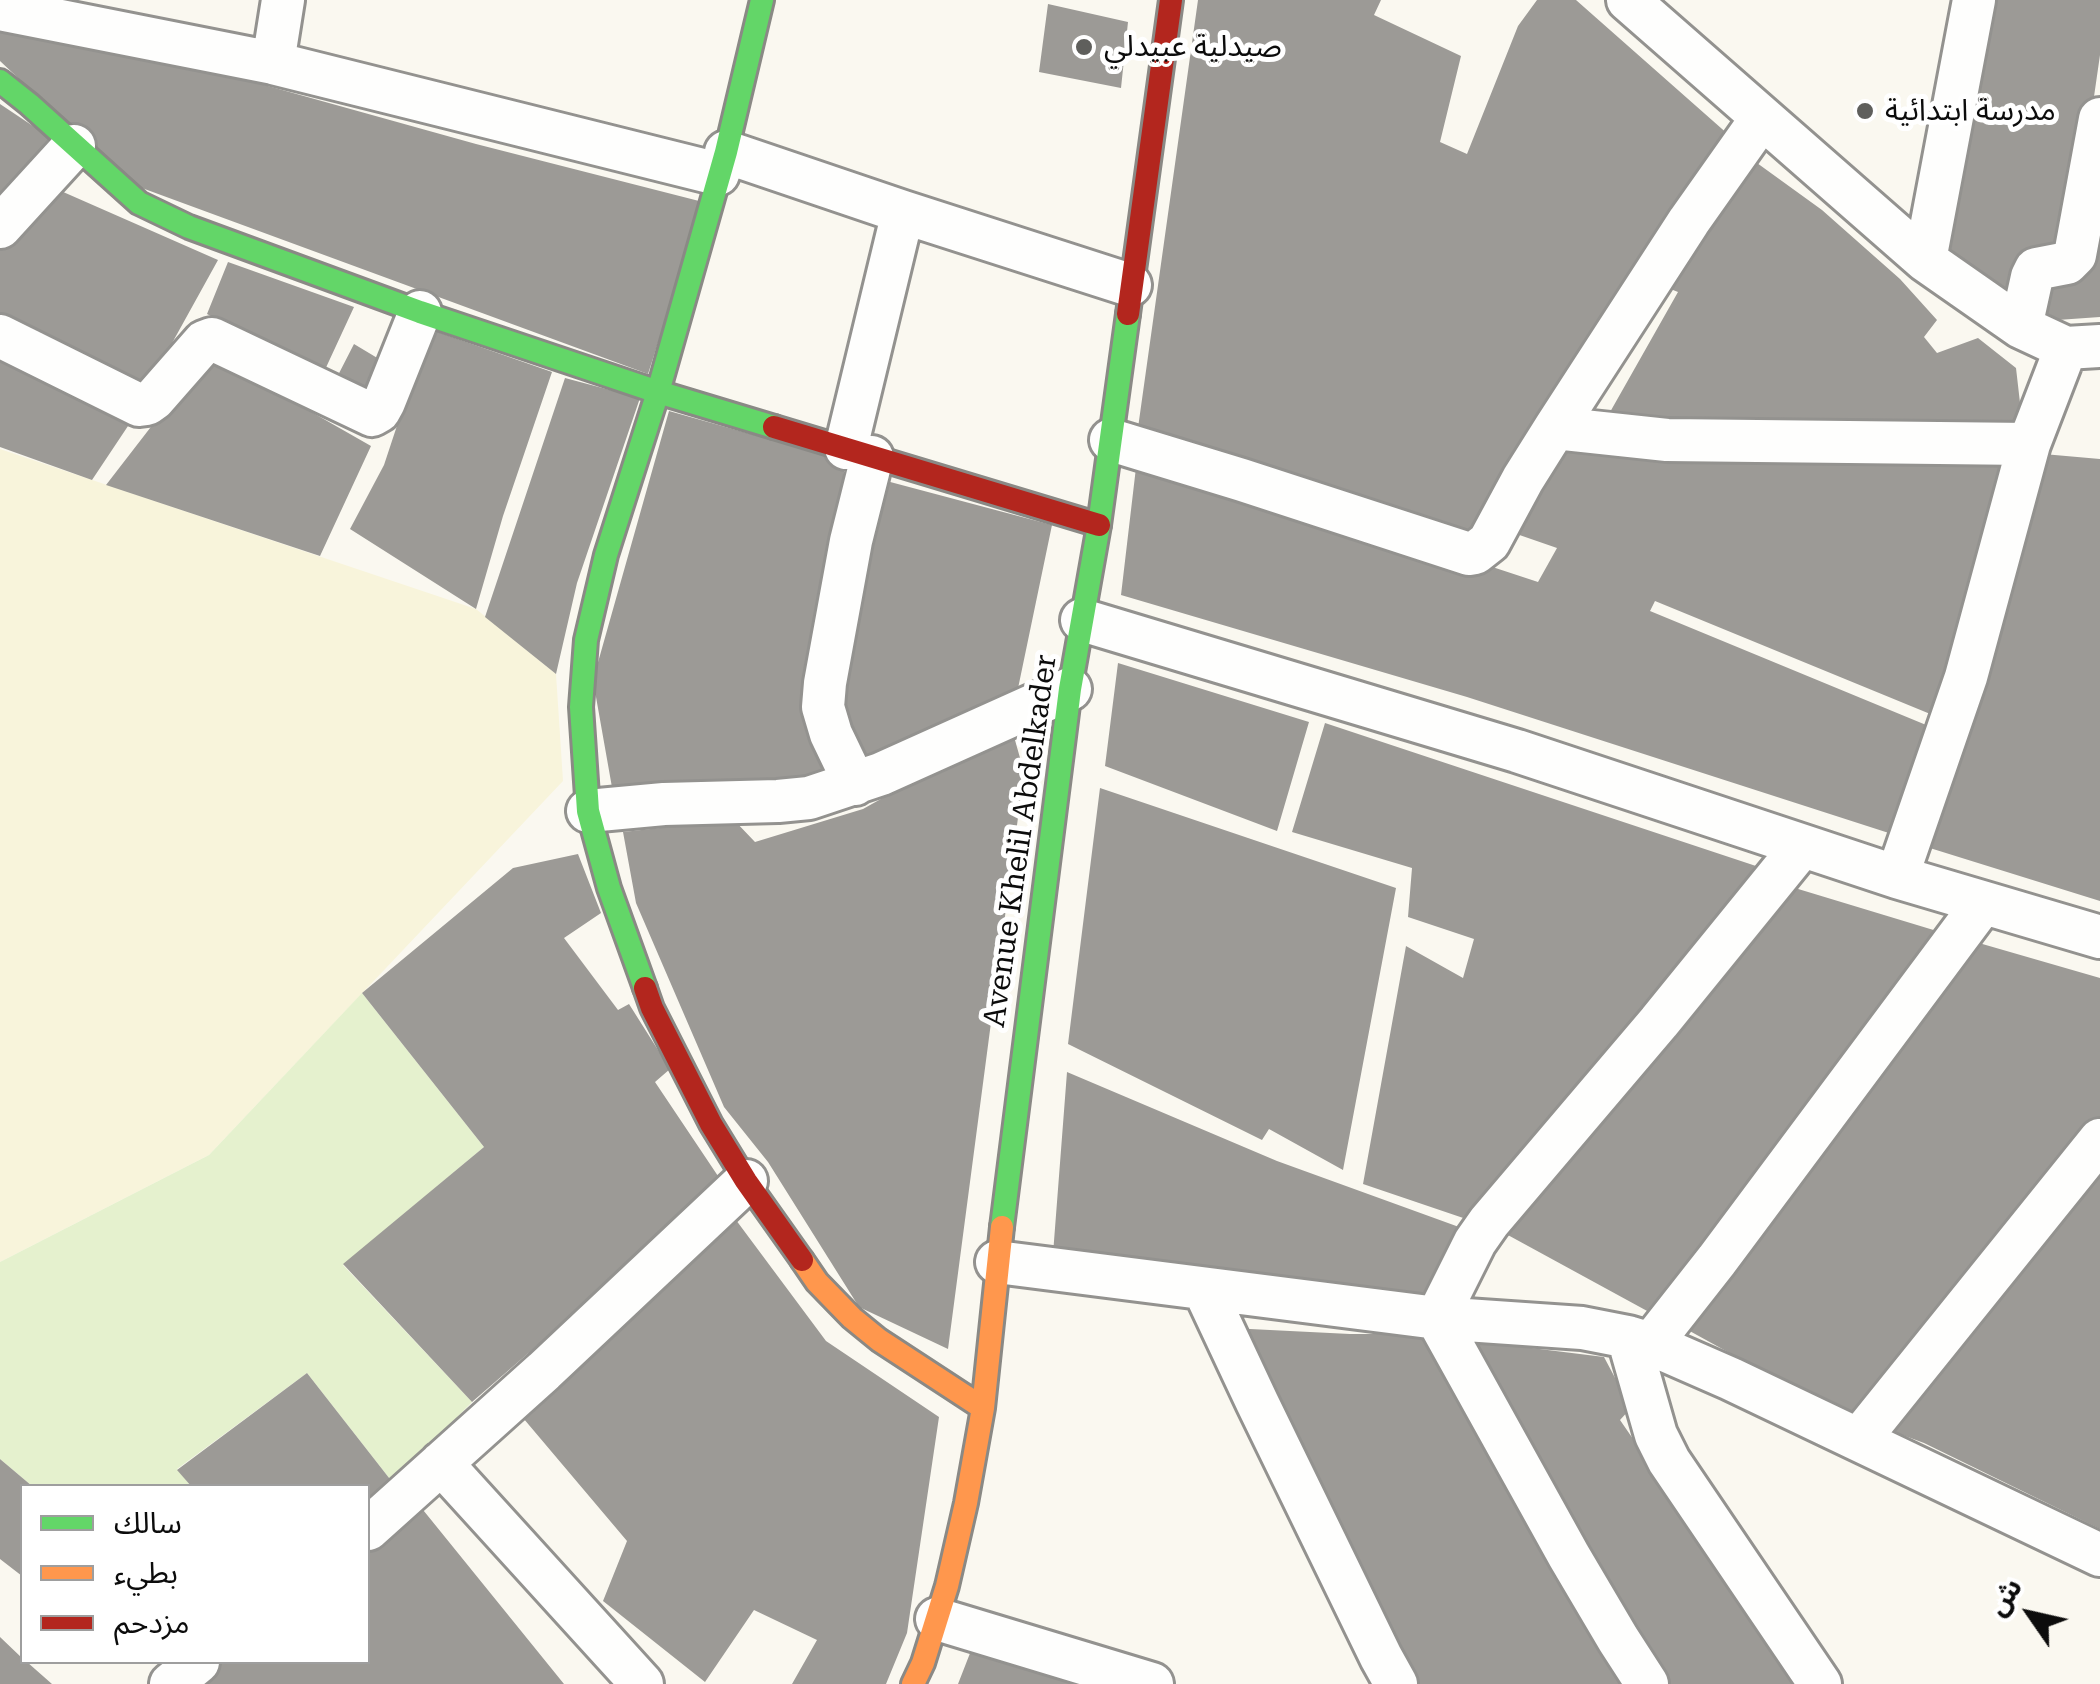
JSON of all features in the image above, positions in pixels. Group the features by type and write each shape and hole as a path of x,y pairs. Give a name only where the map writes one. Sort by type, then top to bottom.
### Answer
{"street":[{"path":"273,63 283,0"},
{"path":"762,0 722,163 658,392 606,554 586,640 581,708 588,811 609,888 652,1008 704,1110 746,1181 817,1282 852,1318 983,1408"},
{"name":"Avenue Khelil Abdelkader","path":"913,1684 937,1619 966,1503 983,1408 997,1262 1070,689 1099,524 1170,0"},
{"path":"1628,0 1925,260 2022,327 2083,347 2029,444 1966,677 1897,877"},
{"path":"1925,260 1974,0"},
{"path":"0,8 273,63 722,163 903,212 1130,285"},
{"path":"0,81 139,203 172,219 420,312 658,392 1099,524"},
{"path":"1110,440 1468,554 1475,553 1488,542 1555,428 1761,118"},
{"path":"2022,327 2034,272 2042,266 2067,263 2075,255 2100,120"},
{"path":"0,227 74,146"},
{"path":"856,784 831,734 823,707 824,682 848,558 859,452 903,212"},
{"path":"0,336 139,405 154,399 204,342 212,339 372,416 384,402 420,312"},
{"path":"1555,428 1667,440 2029,444"},
{"path":"1082,620 1517,751 1897,877 2100,937"},
{"path":"588,811 809,798 924,756 1070,689"},
{"path":"1437,1318 1489,1222 1802,846"},
{"path":"1639,1341 1717,1260 1983,903"},
{"path":"1860,1438 2100,1140"},
{"path":"370,1527 586,1333 746,1181"},
{"path":"997,1262 1437,1318 1582,1328 1639,1341 1860,1438 2100,1555"},
{"path":"1204,1289 1396,1684"},
{"path":"1437,1318 1569,1556 1648,1684"},
{"path":"1639,1341 1656,1435 1669,1460 1820,1684"},
{"path":"441,1464 642,1684"},
{"path":"937,1619 1152,1684"},
{"path":"170,1684 195,1664"}],"shaded area":[{"path":"0,449 476,609 556,674 563,781 209,1155 0,1262"}],"green space":[{"path":"362,993 484,1147 343,1265 472,1402 393,1483 307,1373 177,1469 189,1484 30,1484 0,1459 0,1262 209,1155"}],"building":[{"path":"1198,0 1381,0 1374,15 1461,56 1440,142 1467,154 1518,26 1537,0 1576,0 1730,136 1471,546 1137,435"},
{"path":"1983,0 2100,0 2100,55 2071,256 2017,303 1945,247"},
{"name":"صيدلية عبيدلي","path":"1048,4 1128,22 1121,88 1039,72"},
{"path":"0,24 189,64 703,202 648,374 131,184 0,61"},
{"path":"0,104 63,146 0,213"},
{"path":"1757,163 1822,210 1900,279 1937,320 1924,337 1937,353 1978,338 2016,368 2023,429 1601,428 1678,292 1668,288"},
{"path":"45,184 218,260 145,392 0,319 0,235"},
{"path":"2100,252 2100,317 2043,321 2040,273 2078,254"},
{"path":"228,262 354,307 323,374 207,314"},
{"path":"429,329 552,372 476,609 350,529 384,465"},
{"path":"354,344 389,365 370,401 334,383"},
{"path":"0,353 132,420 92,480 0,447"},
{"path":"208,353 371,446 320,556 106,485"},
{"path":"565,378 640,398 577,583 556,674 485,617"},
{"path":"669,411 846,461 800,711 840,759 836,780 613,793 593,680"},
{"path":"1546,450 2008,454 1940,718 1655,601 1650,611 1931,727 1895,835 1467,697 1121,595 1137,459 1295,502 1538,582 1557,548 1505,530"},
{"path":"2032,453 2100,459 2100,901 1917,844"},
{"path":"879,479 1052,525 1016,698 876,769 829,714"},
{"path":"1118,663 1309,722 1277,831 1105,766"},
{"path":"1325,723 1768,870 1478,1223 1363,1184 1406,946 1463,978 1474,939 1408,917 1412,868 1292,832"},
{"path":"1011,726 1024,772 948,1349 859,1307 768,1162 724,1107 636,903 623,832 734,820 755,842 863,809"},
{"path":"1100,788 1396,888 1343,1170 1269,1129 1262,1140 1068,1044"},
{"path":"578,854 601,913 564,938 618,1010 629,1004 670,1069 655,1082 720,1179 600,1291 472,1402 343,1264 484,1147 362,993 513,868"},
{"path":"1785,885 1950,935 1660,1318 1495,1228"},
{"path":"1972,941 2100,978 2100,1126 1862,1426 1677,1324"},
{"path":"1067,1072 1277,1161 1459,1227 1435,1302 1053,1254"},
{"path":"2100,1151 2100,1529 1924,1443 1881,1427"},
{"path":"733,1216 826,1341 939,1417 907,1633 886,1684 792,1684 817,1640 754,1610 705,1682 603,1601 627,1541 518,1412"},
{"path":"1230,1328 1430,1334 1626,1684 1405,1684"},
{"path":"1459,1339 1604,1357 1631,1408 1620,1420 1802,1684 1662,1684"},
{"path":"307,1373 393,1483 370,1501 370,1484 189,1484 177,1470"},
{"path":"0,1459 30,1484 20,1484 20,1574 0,1559"},
{"path":"415,1500 564,1684 189,1684 214,1664 370,1664 370,1537"},
{"path":"0,1637 20,1656 20,1664 29,1664 52,1684 0,1684"},
{"path":"974,1643 1091,1684 958,1684"}],"traffic: fast":[{"path":"645,988 609,888 588,811 581,707 586,640 606,555 658,392 726,152 762,0"},
{"path":"0,81 139,203 189,227 420,312 774,427"},
{"path":"1002,1227 1070,689 1099,525 1128,314"}],"traffic: slow":[{"path":"913,1684 947,1586 966,1503 983,1408 1002,1227"},
{"path":"802,1260 817,1282 852,1318 983,1408"}],"traffic: jam":[{"path":"1128,314 1171,0"},
{"path":"774,427 1099,525"},
{"path":"645,988 711,1124 802,1260"}],"place":[{"name":"صيدلية عبيدلي","path":"1084,47"},
{"name":"مدرسة ابتدائية","path":"1865,111"}]}
